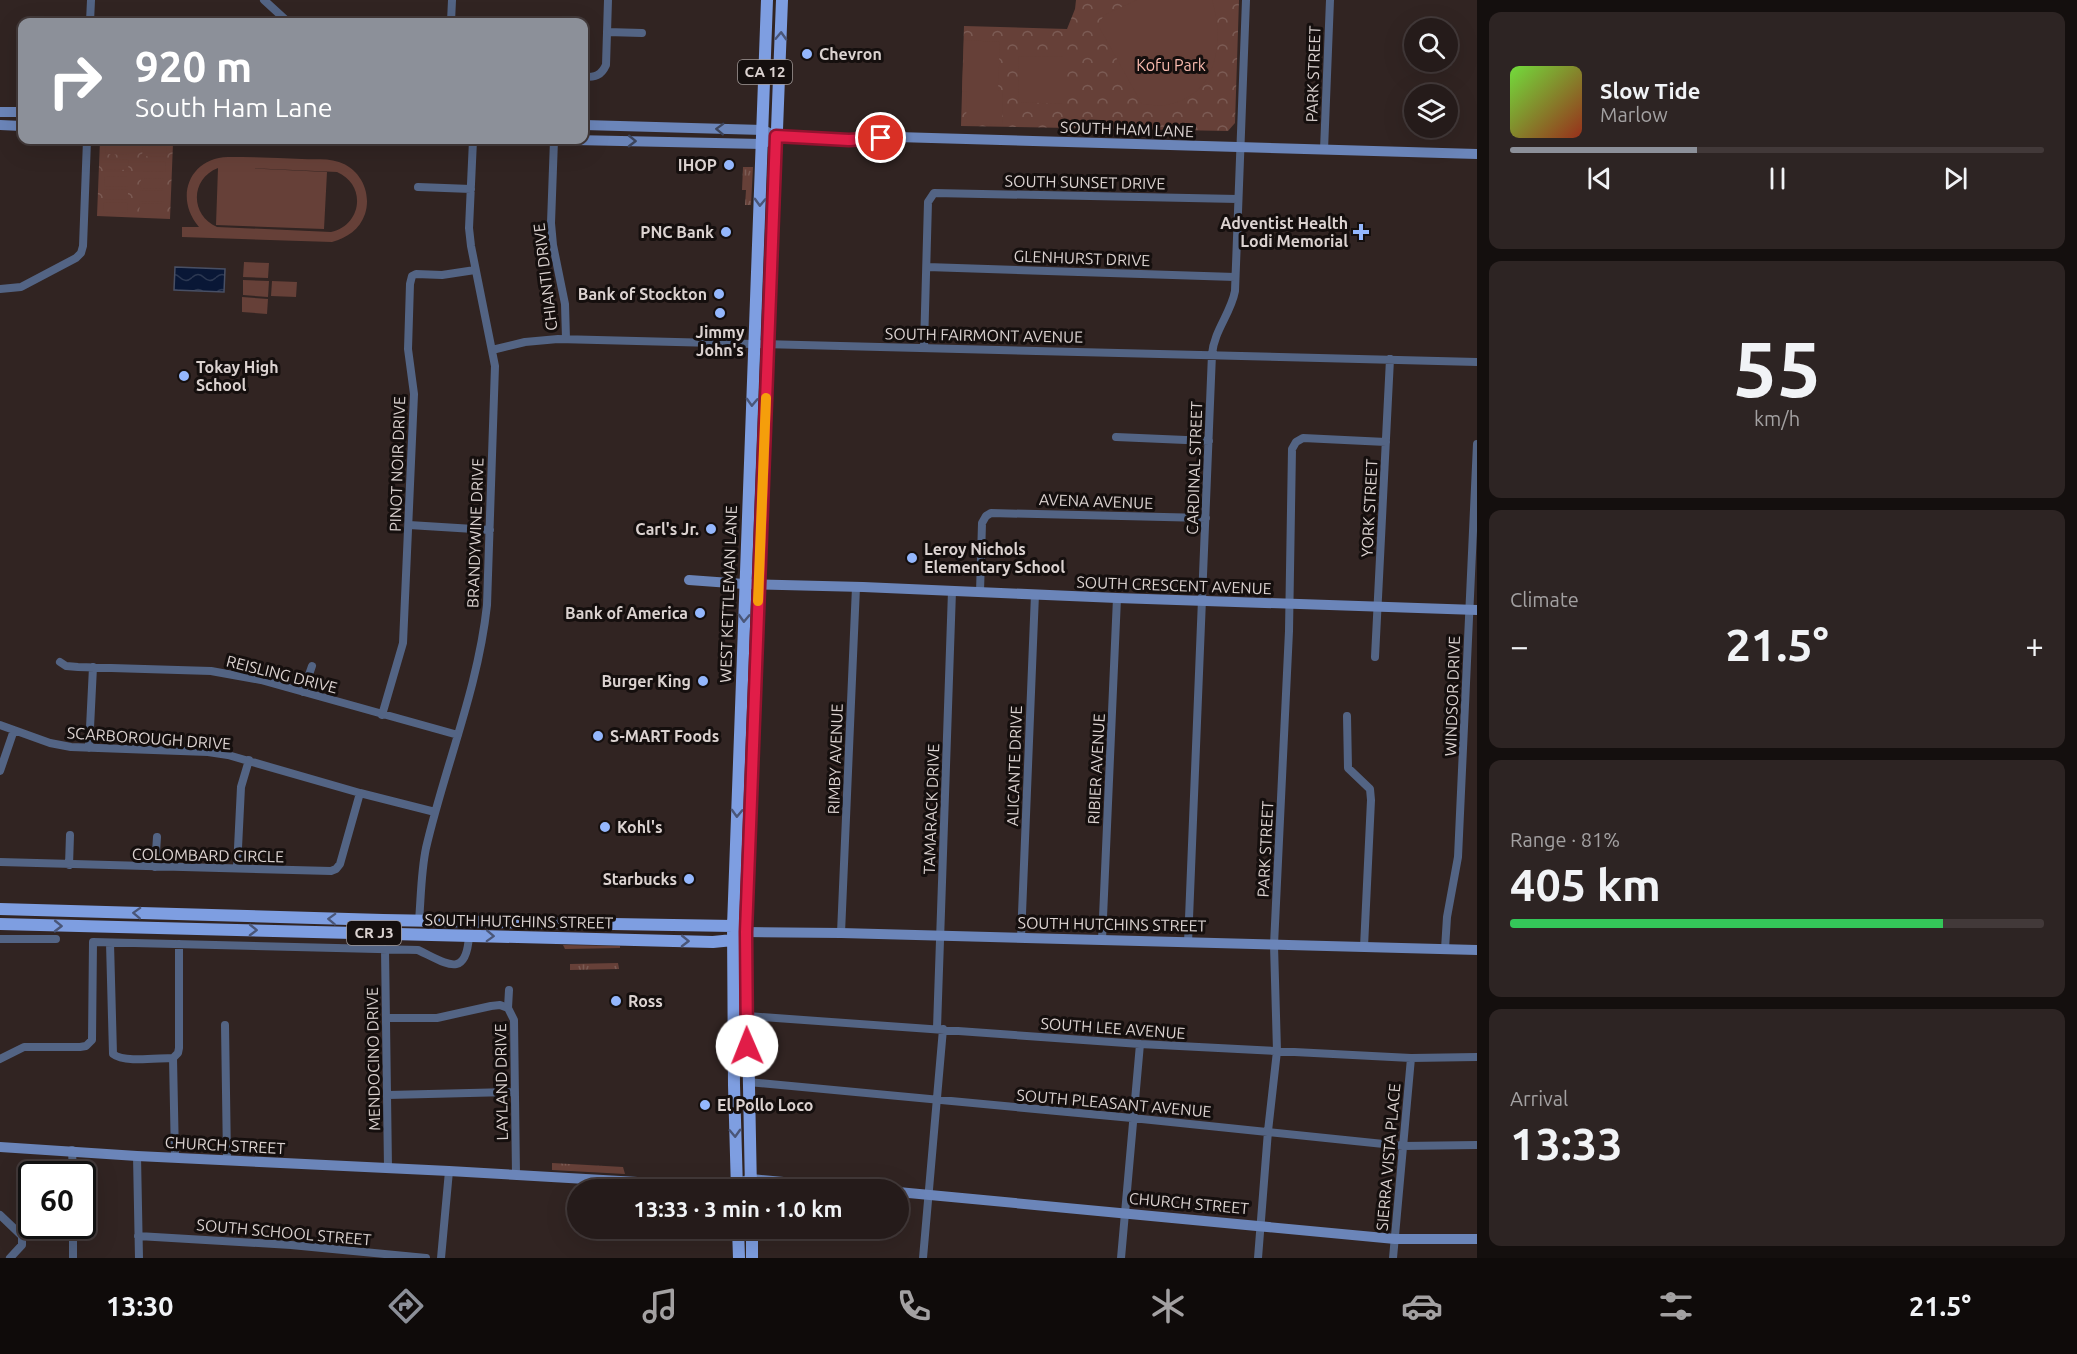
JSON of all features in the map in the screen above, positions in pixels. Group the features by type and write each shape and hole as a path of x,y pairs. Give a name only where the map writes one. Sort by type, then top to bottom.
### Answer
{"main road":[{"name":"WEST KETTLEMAN LANE","path":"737,1179 733,926 767,0"},
{"name":"WEST KETTLEMAN LANE","path":"751,1179 746,932 782,0"},
{"path":"738,769 751,796"},
{"name":"SOUTH HUTCHINS STREET","path":"0,909 419,921 733,926 746,932"},
{"name":"SOUTH HUTCHINS STREET","path":"0,924 711,942 733,940 746,932"},
{"path":"596,939 611,934 620,924"},
{"path":"738,1239 739,1258"},
{"path":"752,1239 752,1258"}],"street":[{"path":"90,18 91,0"},
{"path":"264,0 284,18"},
{"path":"451,18 452,0"},
{"path":"588,77 597,76 606,65 608,0"},
{"name":"CARDINAL STREET","path":"1188,943 1212,354 1213,343 1233,301 1246,0"},
{"name":"PARK STREET","path":"1324,150 1330,0"},
{"path":"607,32 642,33"},
{"path":"0,112 18,112"},
{"path":"0,125 18,126"},
{"name":"SOUTH HAM LANE","path":"588,125 763,130 776,136 849,140 897,137 1477,154"},
{"path":"588,140 762,144 776,136"},
{"path":"0,290 21,287 76,258 81,253 87,144"},
{"name":"BRANDYWINE DRIVE","path":"419,921 426,850 483,641 487,605 495,366 475,270 469,228 473,144"},
{"name":"CHIANTI DRIVE","path":"554,144 551,223 565,304 566,339"},
{"path":"418,187 471,189"},
{"name":"SOUTH SUNSET DRIVE","path":"927,267 928,202 931,195 937,192 1239,199"},
{"path":"924,347 927,267"},
{"name":"GLENHURST DRIVE","path":"927,267 1235,277"},
{"name":"PINOT NOIR DRIVE","path":"382,715 403,643 414,394 408,349 410,284 412,276 416,274 442,275 475,270"},
{"name":"SOUTH FAIRMONT AVENUE","path":"492,350 525,342 566,339 1477,362"},
{"name":"YORK STREET","path":"1375,657 1390,359"},
{"path":"1116,437 1209,441"},
{"name":"PARK STREET","path":"1258,1258 1277,1051 1274,945 1290,605 1292,449 1296,442 1303,438 1386,442"},
{"name":"WINDSOR DRIVE","path":"1444,949 1458,856 1473,609 1477,444"},
{"name":"AVENA AVENUE","path":"980,592 982,523 986,516 998,511 1206,518"},
{"path":"409,525 490,530"},
{"name":"SOUTH CRESCENT AVENUE","path":"689,580 1202,602 1473,609"},
{"name":"RIMBY AVENUE","path":"841,933 856,587"},
{"name":"TAMARACK DRIVE","path":"923,1258 938,1100 940,936 952,591"},
{"name":"ALICANTE DRIVE","path":"1021,938 1035,594"},
{"name":"RIBIER AVENUE","path":"1102,940 1117,598"},
{"name":"REISLING DRIVE","path":"60,662 66,666 234,674 458,735"},
{"path":"303,692 312,666"},
{"path":"89,748 93,667"},
{"path":"1347,716 1347,768 1370,789 1371,800 1364,947"},
{"name":"SCARBOROUGH DRIVE","path":"0,724 50,743 89,748 208,752 249,760 360,793 435,812"},
{"path":"0,771 14,730"},
{"path":"237,868 241,787 249,760"},
{"name":"COLOMBARD CIRCLE","path":"0,862 331,871 340,864 360,793"},
{"path":"69,865 70,835"},
{"path":"155,867 157,837"},
{"name":"SOUTH HUTCHINS STREET","path":"746,932 1477,951"},
{"path":"0,1059 24,1047 80,1047 86,1046 92,1040 93,942 418,950 454,964 461,963 466,957 469,936"},
{"path":"0,939 56,939"},
{"path":"110,943 113,1054 115,1057 128,1059 173,1058 178,1053 179,944"},
{"name":"MENDOCINO DRIVE","path":"385,949 388,1168"},
{"name":"LAYLAND DRIVE","path":"509,990 508,1008 514,1020 516,1175"},
{"path":"386,1018 437,1018 491,1006 500,1005 508,1008"},
{"name":"SOUTH LEE AVENUE","path":"747,1016 1140,1044 1411,1058 1477,1057"},
{"path":"225,1025 227,1159"},
{"path":"1121,1258 1140,1044"},
{"path":"173,1058 175,1158"},
{"name":"SIERRA VISTA PLACE","path":"1393,1258 1411,1058"},
{"name":"SOUTH PLEASANT AVENUE","path":"748,1082 1268,1131 1403,1146 1477,1145"},
{"path":"388,1095 515,1092"},
{"name":"CHURCH STREET","path":"0,1147 585,1179"},
{"path":"72,1150 72,1161"},
{"path":"137,1156 139,1258"},
{"path":"441,1258 449,1171"},
{"name":"CHURCH STREET","path":"909,1193 1395,1239 1477,1239"},
{"path":"0,1215 22,1236 22,1245 10,1258"},
{"name":"SOUTH SCHOOL STREET","path":"138,1236 291,1245 426,1258"},
{"path":"73,1239 73,1258"}],"green space":[{"name":"Kofu Park","path":"1076,0 1239,0 1235,123 1228,131 961,126 964,26 1067,29"},
{"path":"1137,0 1212,0 1217,33 1217,50 1213,65 1197,91 1183,100 1163,106 1142,104 1098,25 1104,15"},
{"path":"964,40 1000,42 998,91 1003,91 1002,125 966,124 967,92 962,91"},
{"path":"1019,56 1064,57 1064,104 1018,102"},
{"path":"100,144 173,144 170,219 97,216"},
{"path":"106,144 129,145 129,155 105,154"},
{"path":"143,146 167,147 166,157 142,156"},
{"path":"256,157 339,162 353,170 362,182 367,198 365,214 360,224 352,232 332,242 182,237 182,227 199,227 191,216 188,204 187,192 190,182 195,172 204,164 215,159","holes":["224,167 337,172 347,178 353,186 357,204 349,222 331,232 217,227 208,221 198,206 198,188 202,180 218,168 216,225 324,229 327,172"]},
{"path":"105,159 129,160 128,170 105,169"},
{"path":"142,161 166,162 165,172 142,171"},
{"path":"743,167 753,167 751,205 745,205 746,190 742,190"},
{"path":"105,176 128,177 128,187 104,186"},
{"path":"141,178 164,179 164,189 140,188"},
{"path":"104,189 128,190 128,200 104,199"},
{"path":"140,190 164,191 164,202 140,201"},
{"path":"104,202 128,203 127,213 103,212"},
{"path":"140,203 163,204 163,214 139,214"},
{"path":"244,262 269,263 268,278 243,277"},
{"path":"243,280 269,281 268,297 243,295"},
{"path":"272,281 297,282 296,297 271,296"},
{"path":"242,297 268,299 267,314 242,312"},
{"path":"563,945 620,946 620,948 565,949"},
{"path":"618,963 619,969 570,970 570,964"},
{"path":"552,1163 623,1167 625,1174 552,1170"}],"water":[{"path":"175,267 225,269 224,292 174,290"}],"slow traffic":[{"path":"758,601 766,398"}],"place":[{"name":"Chevron","path":"807,54"},
{"name":"IHOP","path":"729,165"},
{"name":"PNC Bank","path":"726,232"},
{"name":"Adventist Health Lodi Memorial","path":"1361,232"},
{"name":"Bank of Stockton","path":"719,294"},
{"name":"Jimmy John's","path":"720,313"},
{"name":"Tokay High School","path":"184,376"},
{"name":"Carl's Jr.","path":"711,529"},
{"name":"Leroy Nichols Elementary School","path":"912,558"},
{"name":"Bank of America","path":"700,613"},
{"name":"Burger King","path":"703,681"},
{"name":"S-MART Foods","path":"598,736"},
{"name":"Kohl's","path":"605,827"},
{"name":"Starbucks","path":"689,879"},
{"name":"Ross","path":"616,1001"},
{"name":"El Pollo Loco","path":"705,1105"}],"route":[{"path":"747,1046 746,932 776,136 849,140 881,138"}]}
